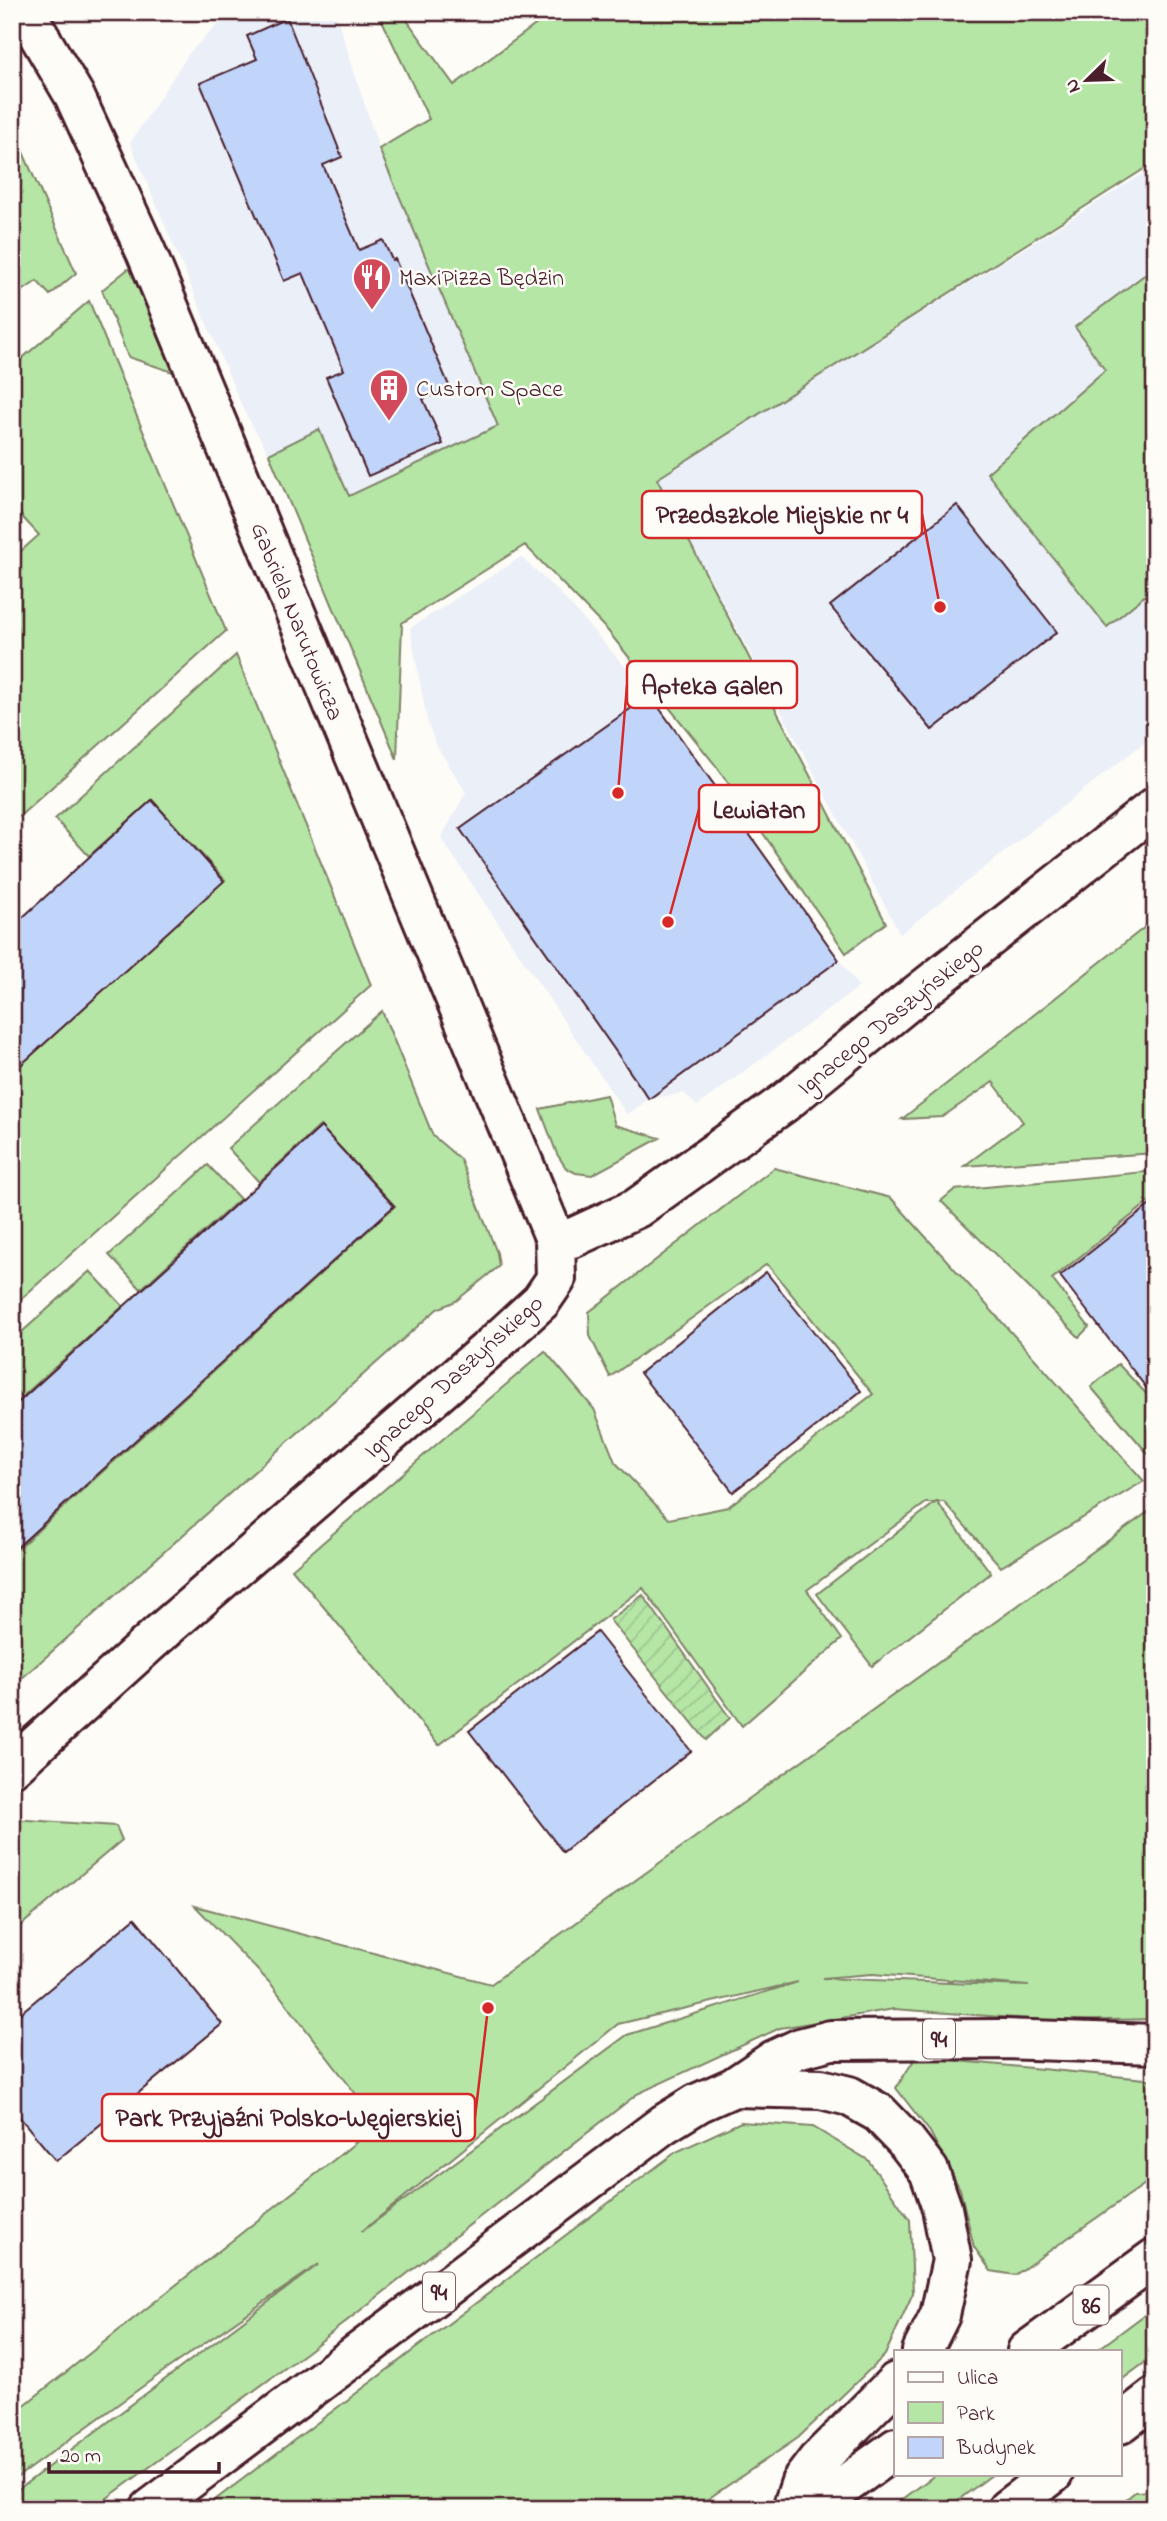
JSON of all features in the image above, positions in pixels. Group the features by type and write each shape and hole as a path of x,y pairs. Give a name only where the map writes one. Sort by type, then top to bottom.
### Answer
{"street":[{"name":"Gabriela Narutowicza","path":"22,12 31,22 74,95 151,265 555,1240"},
{"name":"Ignacego Daszyńskiego","path":"12,1767 541,1301 556,1279 555,1240 572,1238 637,1208 784,1103 1155,807"},
{"name":"94","path":"150,2509 664,2124 698,2103 734,2087 774,2060 800,2048 831,2040 1003,2039 1155,2044"},
{"path":"734,2087 821,2089 849,2096 879,2113 929,2171 942,2208 952,2260 940,2315 922,2350"},
{"name":"86","path":"1028,2350 1155,2258"},
{"path":"792,2509 801,2482 817,2460 894,2384"},
{"path":"1122,2422 1155,2397"},
{"path":"812,2509 894,2449"},
{"path":"1007,2509 1050,2476"}],"shaded area":[{"path":"231,12 335,12 379,149 498,426 349,496 319,429 269,454 244,411 130,143 189,53"},
{"path":"1155,166 1155,734 900,934 657,479"},
{"path":"521,557 560,593 650,695 859,987 697,1106 684,1093 649,1099 627,1115 441,838 466,792 436,745 427,721 410,628"}],"green space":[{"path":"378,12 401,12 454,85 553,12 1155,12 1155,162 657,479 886,923 846,953 717,767 608,631 525,545 402,623 397,759 269,454 319,429 349,496 498,426 379,149 429,119"},
{"path":"12,127 76,273 50,295 37,281 12,298"},
{"path":"1155,267 1155,587 1107,627 987,473 1105,370 1075,327"},
{"path":"128,269 139,271 182,375 128,357 102,290"},
{"path":"89,301 226,631 12,823 12,559 39,535 12,506 12,367"},
{"path":"236,655 371,985 12,1307 12,1073 225,880 152,800 89,856 55,819"},
{"path":"1155,919 1155,1153 964,1166 1023,1122 993,1082 942,1117 902,1119"},
{"path":"382,1011 433,1136 460,1159 497,1253 499,1266 456,1301 437,1309 12,1687 12,1554 395,1206 320,1126 259,1182 228,1148"},
{"path":"606,1095 615,1125 660,1138 592,1175 576,1173 566,1168 557,1154 540,1109"},
{"path":"208,1165 240,1199 141,1289 109,1255"},
{"path":"774,1168 891,1198 1144,1481 1001,1567 944,1502 937,1502 991,1573 872,1666 817,1594 935,1503 926,1503 807,1590 842,1639 742,1726 643,1588 439,1745 292,1569 545,1351 594,1409 615,1462 669,1519 728,1507 873,1394 767,1264 610,1377 590,1336 589,1312"},
{"path":"1155,1171 1155,1197 1052,1279 1089,1327 1079,1337 941,1201 954,1190"},
{"path":"90,1271 123,1306 22,1397 12,1387 12,1341"},
{"path":"1118,1364 1155,1403 1155,1462 1091,1387"},
{"path":"1155,1507 1155,2019 1058,2021 894,2009 780,2028 637,2094 307,2352 92,2509 12,2509 12,2494 319,2264 12,2481 12,2415 379,2124 271,1984 195,1906 491,1984","holes":["872,1974 1027,1986 822,1978","798,1982 627,2035 361,2232 618,2024"]},
{"path":"643,1595 730,1718 706,1740 610,1620"},
{"path":"12,1819 116,1826 122,1840 12,1933"},
{"path":"916,2057 1155,2080 1155,2177 1015,2275 991,2271 974,2247 960,2189 930,2132 896,2088"},
{"path":"741,2122 813,2127 868,2160 910,2220 913,2293 885,2355 798,2438 693,2509 203,2509 676,2152"},
{"path":"1155,2307 1155,2355 1122,2380 1122,2350 1097,2350"},
{"path":"933,2476 990,2476 946,2509 890,2509"},
{"path":"1155,2491 1155,2509 1114,2509 1135,2492"}],"building":[{"path":"287,18 342,157 323,165 359,250 383,240 392,260 395,259 450,388 423,399 443,444 368,476 326,377 344,370 303,273 284,281 200,83 257,59 247,36"},
{"path":"957,505 1057,632 932,730 830,606"},
{"path":"650,695 839,960 649,1099 460,829"},
{"path":"152,800 224,881 12,1073 12,927"},
{"path":"321,1127 394,1206 12,1552 12,1408"},
{"path":"1155,1201 1155,1399 1060,1276"},
{"path":"766,1272 861,1391 733,1492 640,1373"},
{"path":"597,1632 691,1751 563,1852 469,1731"},
{"path":"135,1918 222,2024 56,2161 12,2108 12,2020"}],"place":[{"name":"MaxiPizza Będzin","path":"372,311"},
{"name":"Custom Space","path":"389,422"},
{"name":"Przedszkole Miejskie nr 4","path":"940,607"},
{"name":"Apteka Galen","path":"618,793"},
{"name":"Lewiatan","path":"668,922"},
{"name":"Park Przyjaźni Polsko–Węgierskiej","path":"488,2008"}]}
